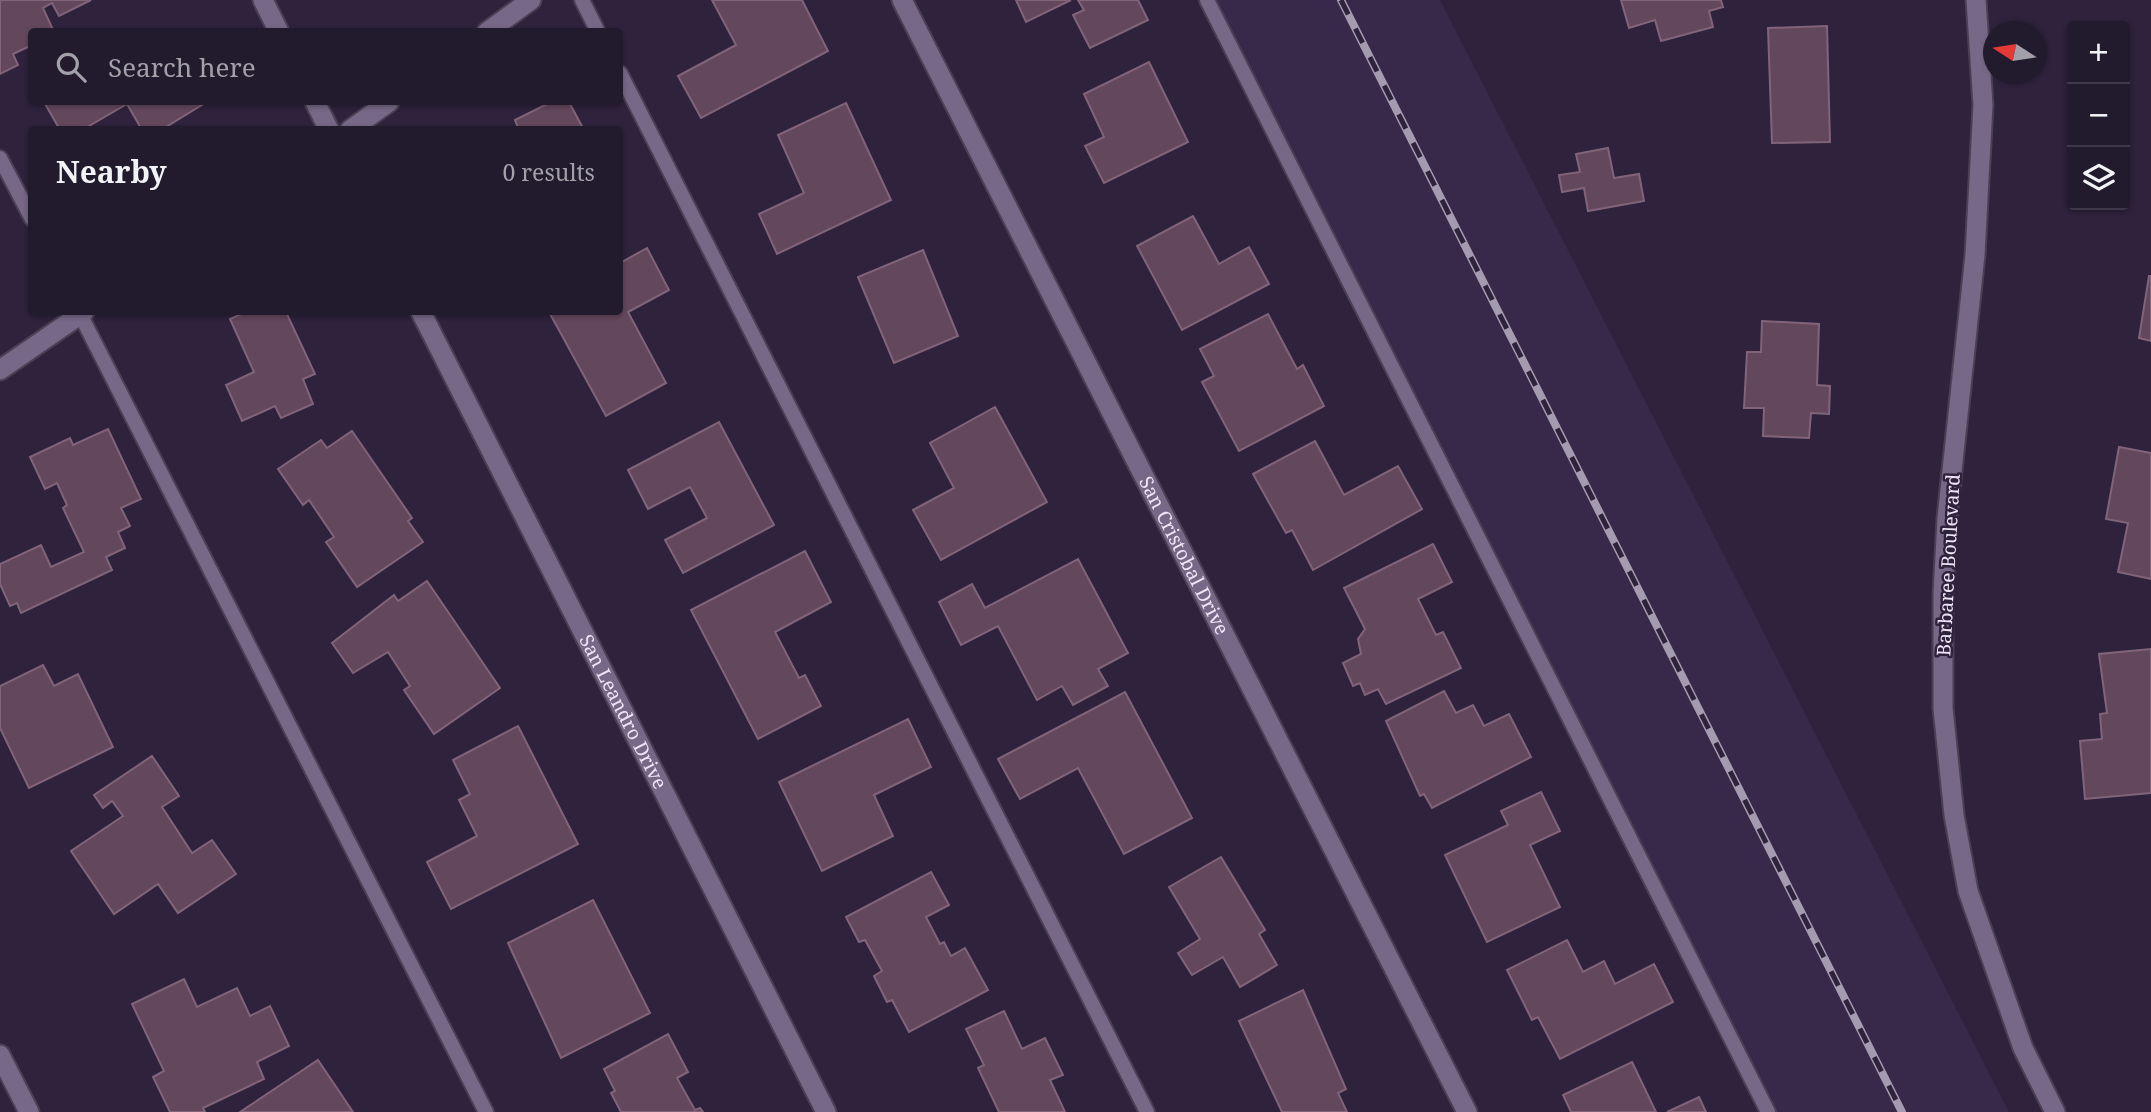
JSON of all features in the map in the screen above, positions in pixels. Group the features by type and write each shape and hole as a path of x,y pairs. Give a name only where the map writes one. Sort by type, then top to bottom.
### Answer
{"street":[{"path":"263,0 277,28"},
{"path":"492,28 531,0"},
{"name":"San Cristobal Drive","path":"902,0 1466,1112"},
{"name":"Barbaree Boulevard","path":"1976,0 1983,105 1975,255 1947,518 1943,594 1943,708 1954,815 1968,891 2023,1048 2055,1112"},
{"path":"316,105 327,126"},
{"path":"356,126 385,105"},
{"path":"0,370 77,315"},
{"name":"San Leandro Drive","path":"423,315 826,1112"},
{"path":"0,1055 29,1112"}],"lane":[{"path":"582,0 596,28"},
{"path":"1207,0 1768,1112"},
{"path":"623,80 1147,1112"},
{"path":"0,158 28,211"},
{"path":"83,315 486,1112"}],"shaded area":[{"path":"1204,0 1440,0 2009,1112 1759,1112 1665,929"}],"building":[{"path":"91,0 59,16 52,3 43,8 52,28 28,28 28,47 13,54 18,65 0,74 0,1"},
{"path":"712,0 802,0 828,51 701,118 678,76 736,45"},
{"path":"1016,0 1071,0 1026,22"},
{"path":"1078,0 1138,0 1148,20 1090,48 1073,15 1084,10"},
{"path":"1621,0 1721,0 1723,7 1709,11 1713,27 1661,41 1655,20 1629,28"},
{"path":"1827,26 1830,142 1772,143 1768,28"},
{"path":"1149,62 1188,142 1104,183 1085,146 1104,137 1084,94"},
{"path":"846,103 891,200 777,254 759,214 804,193 778,135"},
{"path":"46,105 125,105 89,126 58,126"},
{"path":"128,105 202,105 168,126 140,126"},
{"path":"545,105 571,105 582,126 517,126 515,120"},
{"path":"1608,148 1614,178 1639,174 1644,201 1588,211 1584,188 1562,192 1559,175 1580,172 1576,154"},
{"path":"1193,216 1219,264 1249,247 1269,284 1182,330 1137,246"},
{"path":"647,248 669,290 628,312 666,383 606,416 551,315 623,315 623,261"},
{"path":"923,250 958,336 894,363 858,277"},
{"path":"2151,276 2151,341 2139,338"},
{"path":"1268,314 1297,369 1303,365 1324,406 1239,451 1202,382 1214,376 1200,349"},
{"path":"239,315 287,315 315,374 303,379 313,404 281,418 275,406 242,421 226,385 254,372 230,319"},
{"path":"1762,321 1819,324 1817,385 1830,386 1829,414 1811,413 1809,438 1763,436 1764,408 1744,408 1747,352 1761,352"},
{"path":"995,407 1047,502 941,560 913,510 954,488 930,443"},
{"path":"719,422 774,525 683,573 665,540 707,518 690,487 648,509 628,470"},
{"path":"108,429 141,499 121,508 130,526 118,532 125,548 106,557 112,570 21,613 17,603 10,606 0,584 0,564 41,545 51,567 84,552 63,508 67,505 57,483 45,489 30,457 70,438 73,445"},
{"path":"352,431 412,518 408,521 423,542 357,587 326,542 334,537 309,500 303,505 278,469 321,440 327,448"},
{"path":"1315,441 1344,495 1398,466 1422,509 1313,570 1292,530 1286,533 1253,474"},
{"path":"2119,447 2151,453 2151,579 2118,572 2128,523 2106,519"},
{"path":"1433,544 1452,582 1418,599 1436,635 1443,632 1461,668 1386,704 1378,689 1365,695 1360,683 1353,686 1343,663 1361,654 1358,639 1365,629 1344,588"},
{"path":"805,551 831,602 775,632 799,678 805,675 821,706 758,739 691,610"},
{"path":"1078,559 1128,653 1098,669 1108,686 1073,705 1062,686 1037,700 998,626 961,645 939,602 972,584 985,608"},
{"path":"427,581 500,688 434,734 404,690 410,686 388,652 353,673 332,643 394,595 398,601"},
{"path":"2151,649 2151,793 2085,799 2080,741 2102,739 2100,714 2107,713 2099,654"},
{"path":"43,665 54,686 78,674 113,747 29,788 0,728 0,686"},
{"path":"1444,691 1456,713 1473,705 1484,726 1509,714 1531,757 1432,808 1424,794 1420,796 1386,721"},
{"path":"1125,692 1192,818 1124,854 1078,768 1020,799 998,759"},
{"path":"908,719 931,767 874,795 893,836 822,871 779,782"},
{"path":"518,726 578,844 451,909 427,862 477,836 459,800 470,794 453,760"},
{"path":"152,756 179,796 162,807 192,853 212,840 236,874 178,913 158,884 114,914 71,851 123,816 112,801 103,808 94,795"},
{"path":"1541,792 1560,831 1530,845 1560,907 1487,942 1445,855 1508,825 1501,811"},
{"path":"1221,857 1265,930 1259,934 1277,965 1240,987 1223,957 1192,975 1178,953 1200,939 1169,887"},
{"path":"931,872 949,905 926,917 940,944 944,942 951,956 965,948 988,990 909,1032 892,1000 887,1002 874,976 882,971 865,940 859,942 846,917"},
{"path":"593,900 650,1013 561,1058 508,943"},
{"path":"1567,940 1583,972 1604,961 1615,984 1654,964 1673,1002 1560,1059 1538,1017 1532,1020 1507,970"},
{"path":"184,979 197,1007 237,988 250,1016 270,1006 289,1046 257,1062 264,1079 203,1108 205,1112 170,1112 153,1077 164,1071 132,1004"},
{"path":"1303,990 1346,1089 1338,1093 1347,1112 1282,1112 1239,1021"},
{"path":"1004,1011 1022,1049 1045,1038 1063,1075 1050,1080 1065,1112 999,1112 978,1068 984,1065 966,1029"},
{"path":"668,1034 688,1072 677,1078 695,1110 700,1108 703,1112 621,1112 611,1093 615,1091 604,1069"},
{"path":"318,1060 353,1112 240,1112"},
{"path":"1632,1062 1656,1112 1571,1112 1563,1095"},
{"path":"1699,1097 1706,1112 1667,1112"}],"railway":[{"path":"1341,0 1902,1112"}]}
